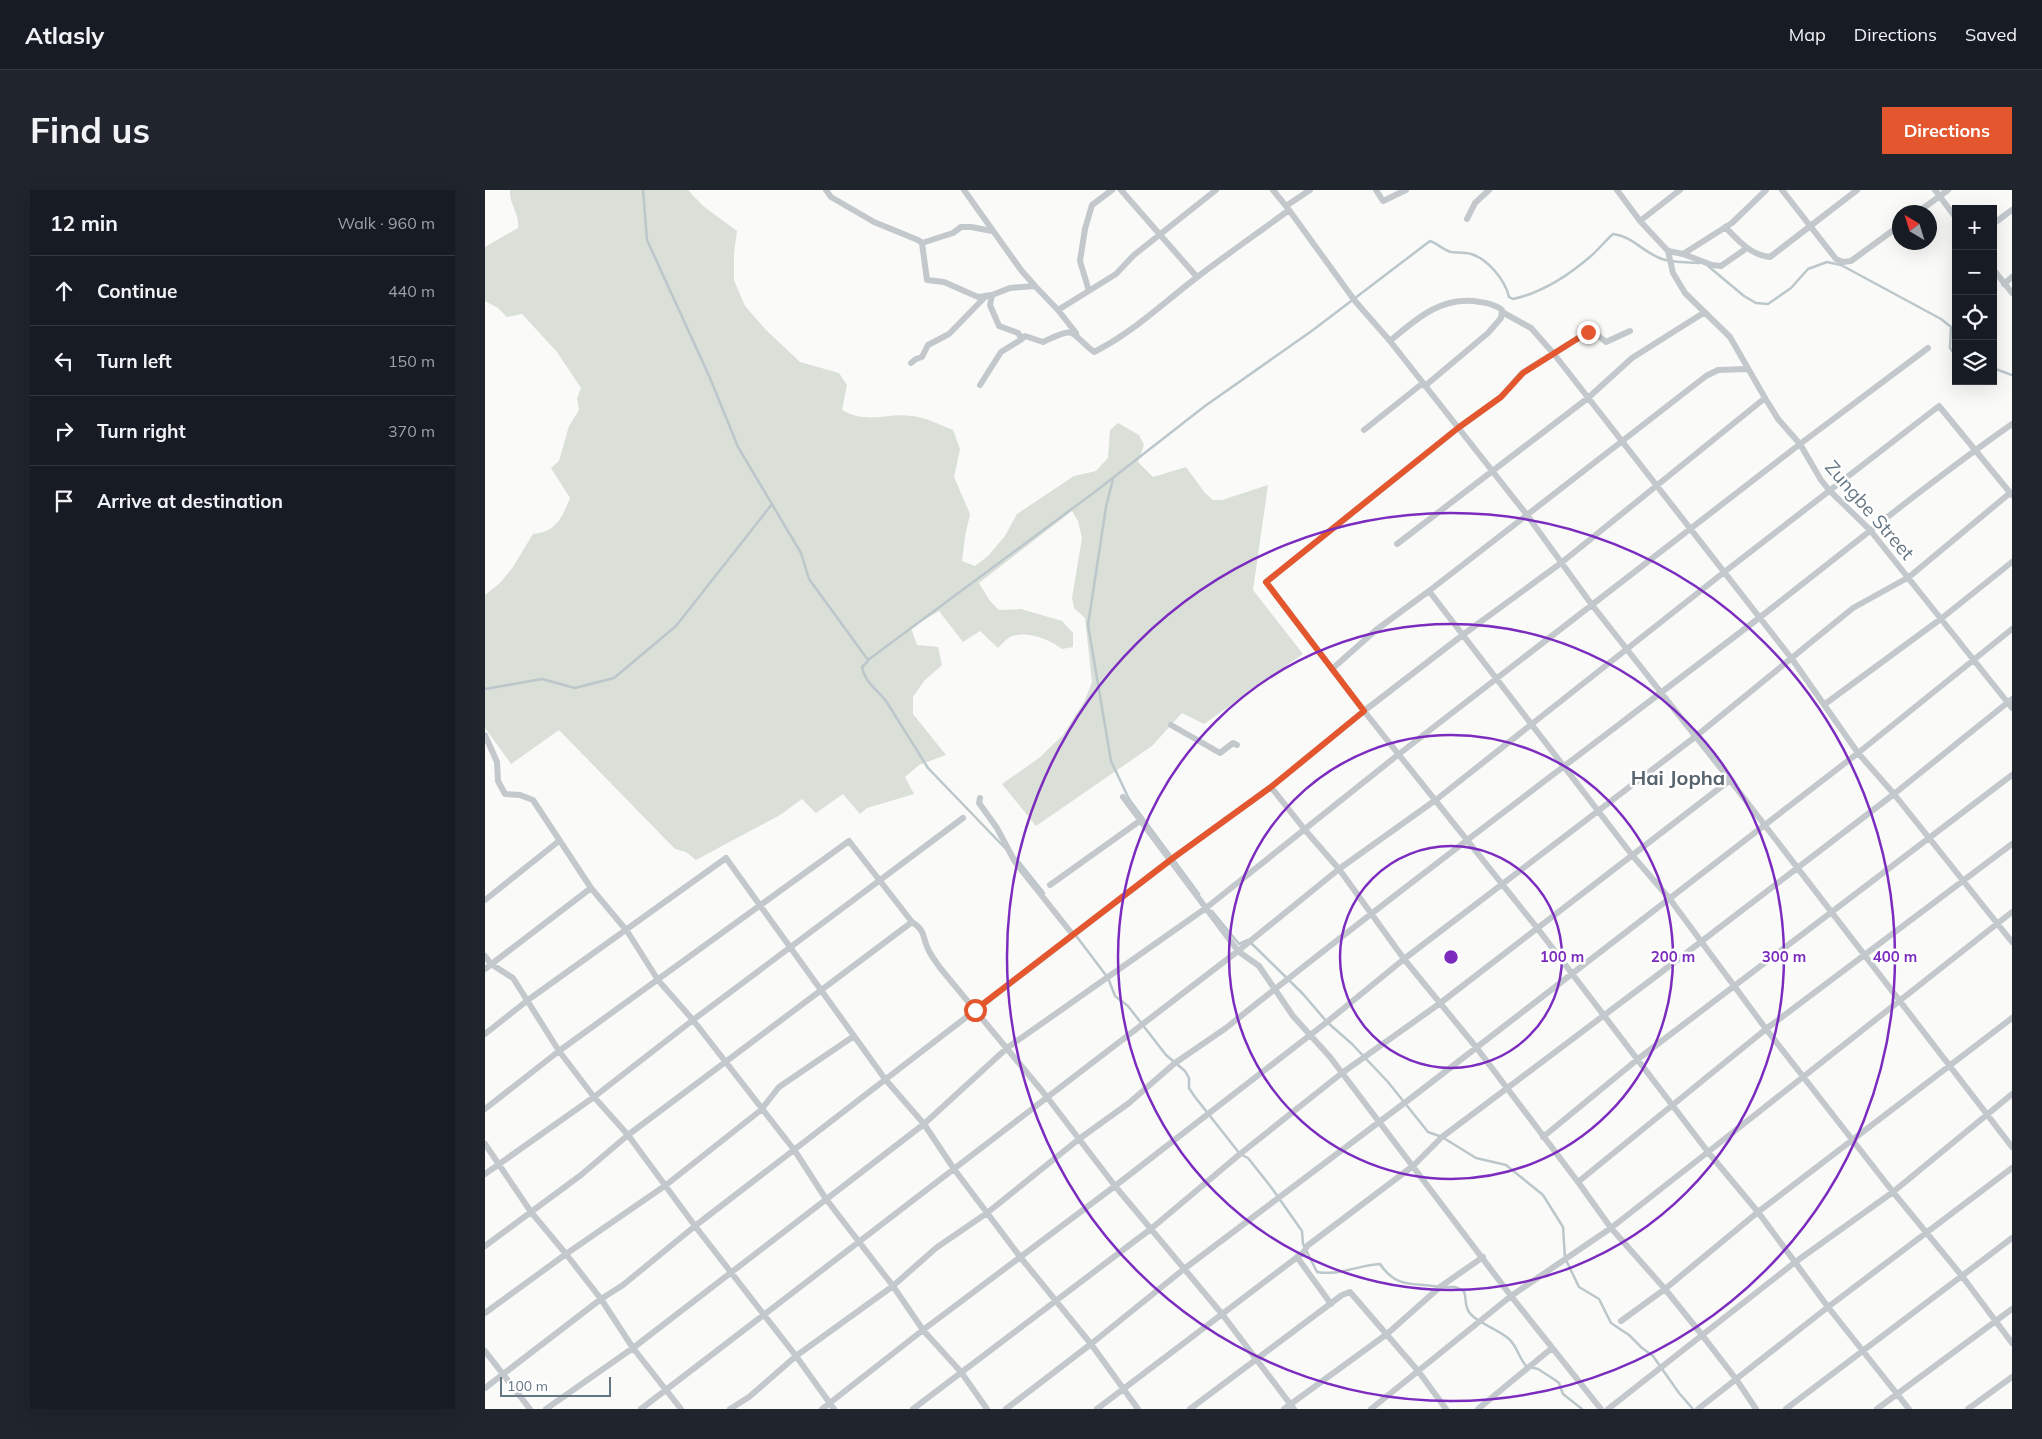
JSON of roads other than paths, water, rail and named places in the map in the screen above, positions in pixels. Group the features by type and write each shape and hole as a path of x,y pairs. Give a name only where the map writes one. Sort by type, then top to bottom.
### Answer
{"street":[{"path":"826,190 831,197 874,222 913,236 922,244 927,280 944,282 974,297 989,296 1010,288 1035,286"},
{"path":"964,190 1021,270 1058,310 1075,334 1094,352 1115,341 1135,327 1309,190"},
{"path":"1089,291 1081,260 1085,229 1092,205 1112,190"},
{"path":"1121,190 1197,277"},
{"path":"1058,310 1116,274 1134,256 1216,190"},
{"path":"1273,190 1355,301 1527,515 1561,563 2012,1147"},
{"path":"1376,190 1383,201 1406,190"},
{"path":"1467,218 1475,202 1489,190"},
{"path":"1617,190 1668,254 1683,254 1711,265 1721,266 1747,248"},
{"path":"1640,221 1680,190"},
{"path":"1683,254 1725,227 1766,190"},
{"path":"1782,190 1836,260 1851,262 1892,231"},
{"path":"1725,227 1747,248 1760,255 1771,257 1857,190"},
{"path":"1935,190 1952,212"},
{"path":"1927,205 1948,190"},
{"path":"1997,221 2012,210"},
{"path":"922,244 953,233 961,227 992,231"},
{"name":"Zungbe Street","path":"1668,254 1673,273 1685,293 1730,337 1778,419 1800,444 1829,490 1869,530 1909,577 1973,660 2010,701 2012,708"},
{"path":"1997,274 2012,293"},
{"path":"2004,284 2012,277"},
{"path":"989,296 990,305 999,326 1018,332 1022,339"},
{"path":"911,364 916,359 922,357 928,345 949,334 989,296"},
{"path":"1364,430 1424,385 1488,333 1501,318 1501,308 1492,304 1462,299 1427,312 1389,341"},
{"path":"1502,312 1531,328 1554,354 1792,659 1858,753 1895,794 2012,942"},
{"path":"1397,544 1491,470 1588,398 1632,358 1705,312"},
{"path":"1630,331 1606,342 1592,330 1523,373 1501,397 1458,428 1266,582 1364,711 1437,800 1538,929 1602,1015 1638,1059 1708,1152 1758,1212 1794,1263 1909,1409"},
{"path":"981,385 1001,352 1025,336 1043,342 1069,332 1075,334"},
{"path":"546,1409 633,1348 924,1124 1007,1048 1206,908 1399,754 1800,444 1928,348"},
{"path":"1332,669 1376,630 1711,372 1724,369 1748,369"},
{"path":"485,1388 601,1299 623,1285 695,1226 795,1151 885,1079 1171,859 1271,787 1364,711 1464,634 1561,563 1765,398"},
{"path":"641,1409 1238,951 1339,870 1437,800 1723,573 1939,406 2011,494 1909,577 1853,608 1695,737 1404,959 1115,1186 923,1330 831,1406 822,1409"},
{"path":"731,1409 749,1397 796,1356 893,1286 936,1248 987,1213 1079,1139 1129,1104 1175,1062 1226,1028 1275,988 1759,617 1869,530 2012,424"},
{"path":"1825,704 1942,618 2012,562"},
{"path":"1429,591 1464,634 1632,855 1669,898 1766,1029 1893,1192 1962,1276 2012,1343"},
{"path":"1006,1409 1184,1269 1858,753 2012,629"},
{"path":"1097,1409 1413,1166 1442,1136 1895,794 2010,701"},
{"path":"1171,725 1219,753 1233,743 1237,745"},
{"path":"485,735 497,762 498,781 505,794 520,795 533,800 559,842 591,888 627,931 658,980 693,1020 761,1110 795,1151 826,1199 860,1241 923,1330 961,1372 987,1409"},
{"path":"1543,1137 1638,1059 2012,775"},
{"path":"913,1409 1152,1228 1240,1154 1342,1073 1439,1004 1730,780"},
{"path":"1271,787 1339,870 1404,959 1475,1047 1611,1228 1665,1289 1702,1335 1736,1379 1756,1409"},
{"path":"1123,797 1238,951 1259,966 1293,1016 1342,1073 1511,1296 1601,1409"},
{"path":"980,798 979,803 1001,836 1015,862 1073,935"},
{"path":"485,1174 594,1097 693,1020 963,818"},
{"path":"1050,885 1141,820"},
{"path":"485,1109 559,1051 849,841 879,882 912,922 919,926 924,934 928,949 941,969 1047,1097 1115,1186 1222,1314 1293,1407"},
{"path":"485,900 559,842"},
{"path":"1578,1182 1766,1029 2012,844"},
{"path":"485,1034 528,1000 627,931 726,858 885,1079 924,1124 954,1169 987,1213 1091,1344 1138,1409"},
{"path":"485,969 591,888"},
{"path":"1371,1409 1511,1296 1611,1228 2012,912"},
{"path":"485,1246 581,1175 628,1135 912,922"},
{"path":"485,956 491,964 513,978 559,1051 594,1097 628,1135 695,1226 796,1356 831,1406"},
{"path":"1621,1321 1665,1289 1758,1212 1949,1064 2012,1018"},
{"path":"485,1313 666,1185 761,1110 779,1088 854,1036"},
{"path":"1608,1409 1794,1263 1893,1192 2012,1094"},
{"path":"485,1144 531,1212 567,1254 601,1299 633,1348 681,1409"},
{"path":"1697,1409 2012,1168"},
{"path":"1786,1409 2012,1238"},
{"path":"1297,1257 1331,1304"},
{"path":"1285,1409 1293,1407 1387,1334 1440,1287 1483,1257"},
{"path":"1190,1409 1346,1292 1350,1292 1419,1372 1446,1409"},
{"path":"1877,1409 2012,1309"},
{"path":"1478,1409 1552,1348"},
{"path":"485,1351 505,1374 530,1409"},
{"path":"1968,1409 2012,1377"}],"waterway":[{"path":"643,190 647,240 710,378 738,447 801,553 809,579 868,660 1096,491 1205,406 1313,330 1430,241 1448,251 1471,254 1484,260 1500,277 1509,297 1513,299 1544,288 1564,276 1591,256 1613,234 1632,241 1649,253 1662,259 1676,262 1700,263"},
{"path":"1708,266 1744,296 1756,303 1768,304 1791,288 1808,269 1827,262 1841,265 1941,319 1951,327 1950,348 1952,351"},
{"path":"1997,369 2012,375"},
{"path":"1113,479 1106,507 1088,625 1111,761 1129,799 1199,894"},
{"path":"485,689 542,679 575,688 614,678 676,626 772,504"},
{"path":"868,661 862,667 866,677 886,701 928,768 1005,848"},
{"path":"1016,858 1044,893"},
{"path":"1212,911 1239,944 1248,940 1303,994 1327,1022 1352,1044 1388,1082 1428,1132 1442,1137 1476,1158 1506,1165 1543,1195 1563,1227 1565,1258 1579,1287 1599,1299 1611,1323 1629,1335 1653,1356 1679,1393 1693,1409"},
{"path":"1077,937 1108,978 1115,996 1128,1006 1166,1055 1185,1071 1189,1078 1189,1088 1195,1097 1240,1154 1248,1158 1271,1187 1302,1231 1303,1244 1317,1272 1333,1273 1380,1264 1386,1272 1399,1281 1439,1287"},
{"path":"1444,1287 1455,1287 1464,1291 1466,1306 1471,1314 1480,1322 1509,1339 1526,1366 1538,1369 1559,1383 1563,1394 1582,1409"}],"district":[{"name":"Hai Jopha","path":"1678,778"}]}
